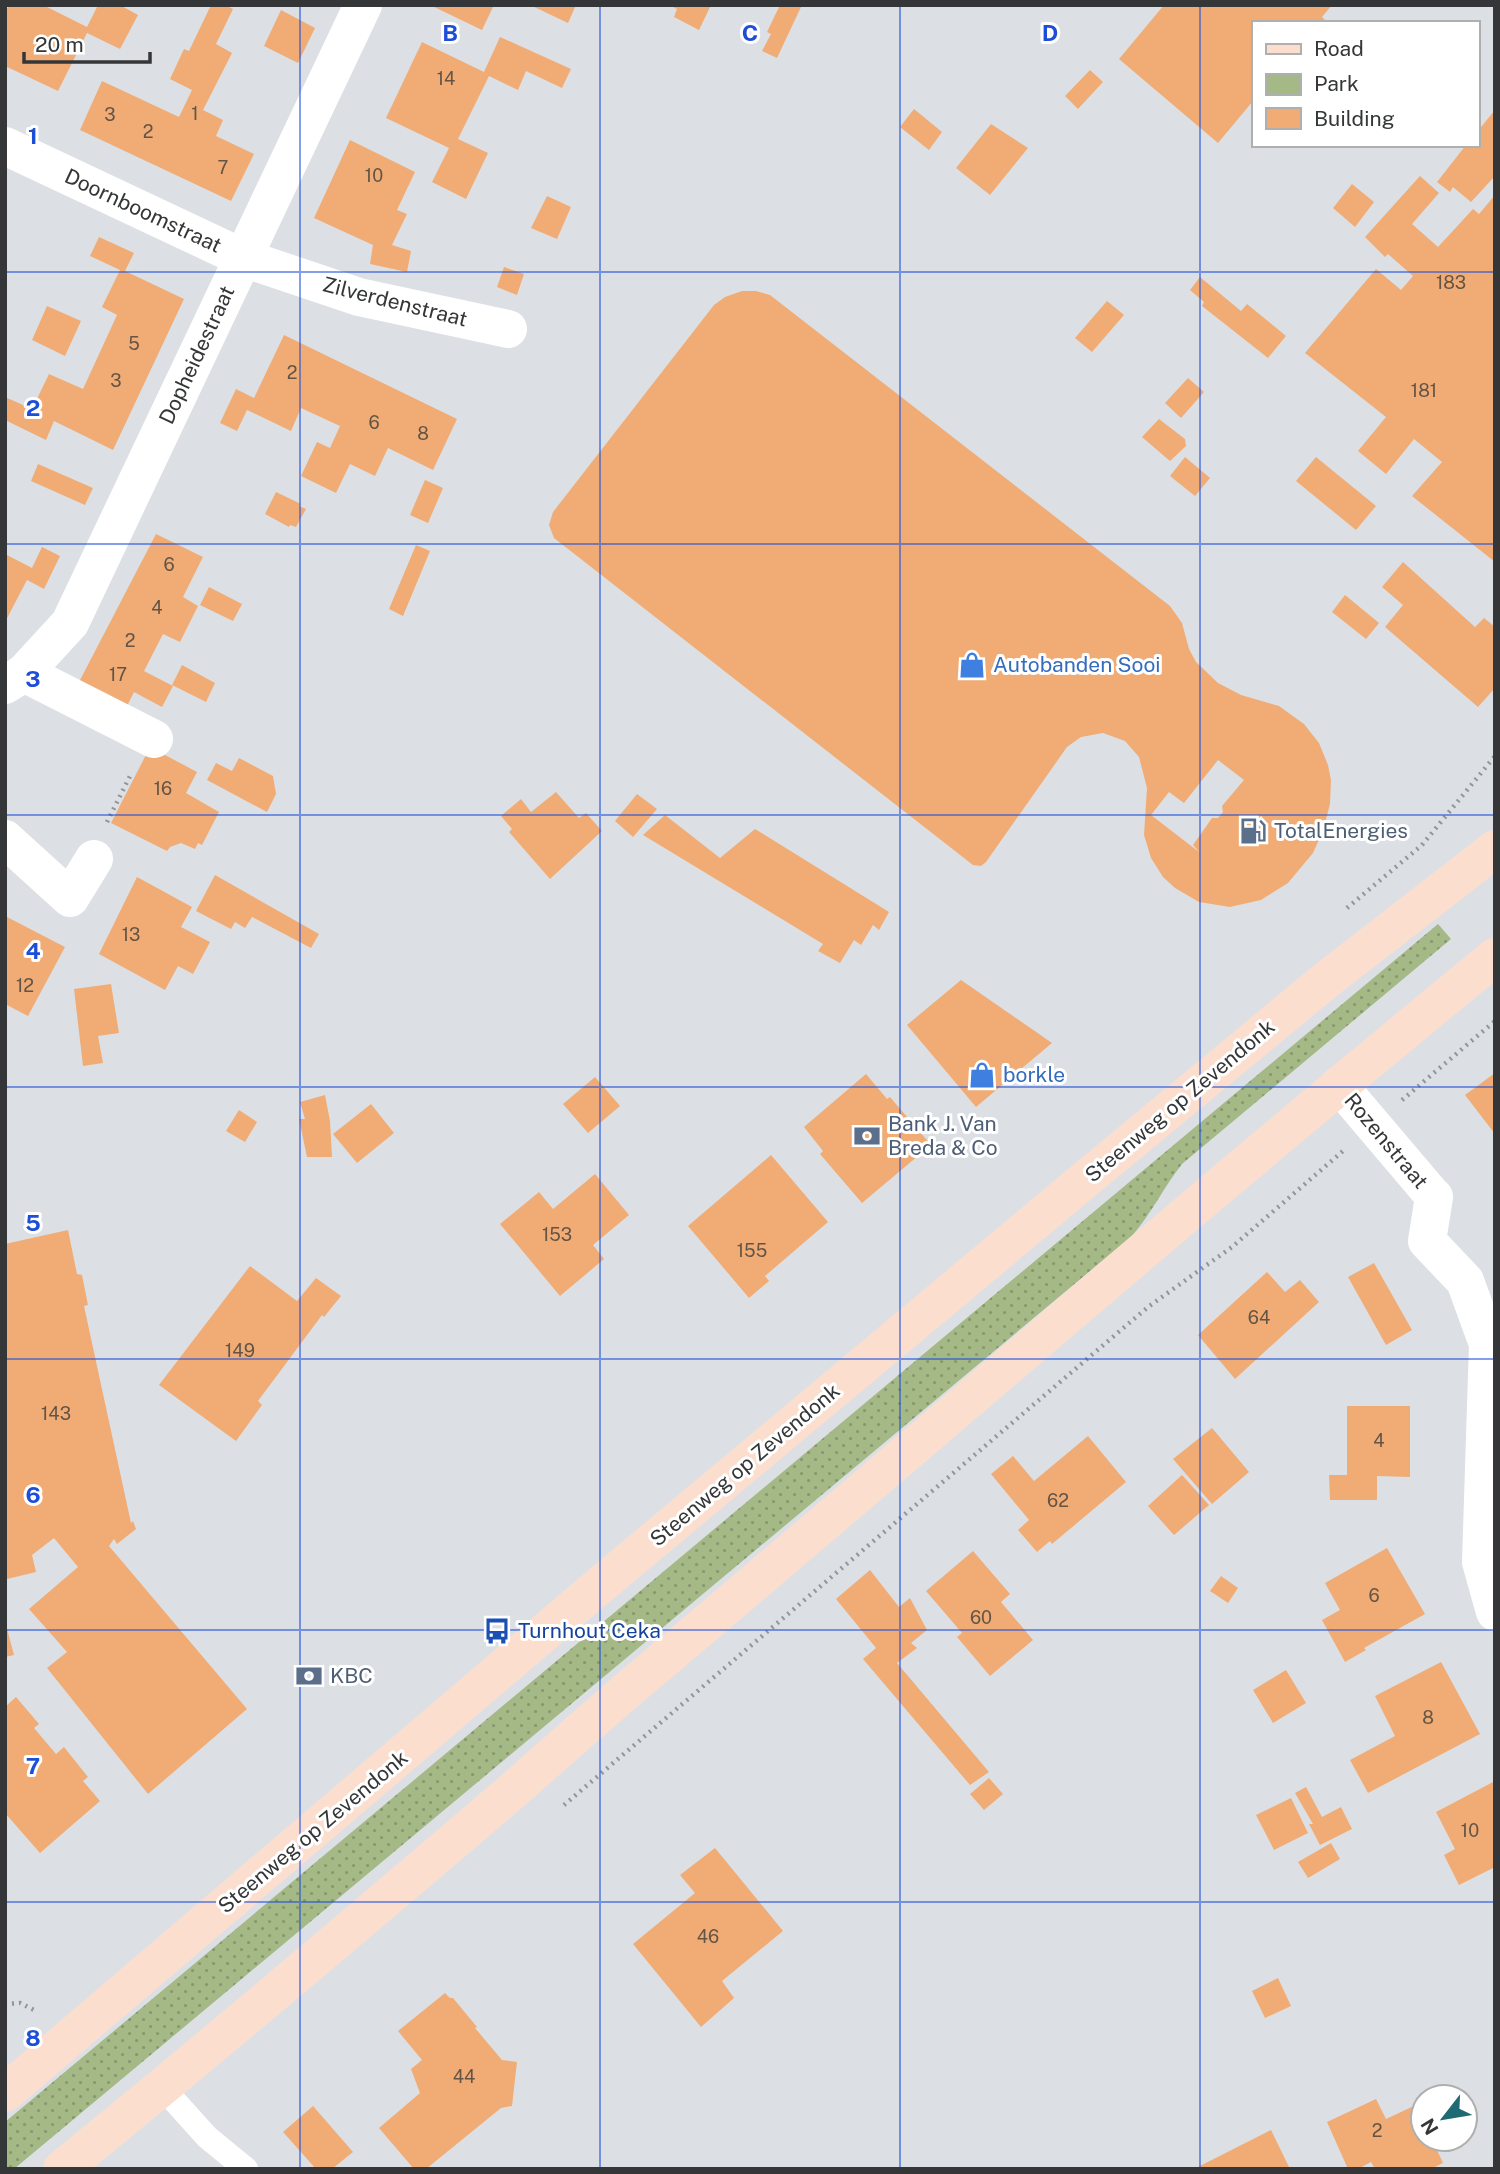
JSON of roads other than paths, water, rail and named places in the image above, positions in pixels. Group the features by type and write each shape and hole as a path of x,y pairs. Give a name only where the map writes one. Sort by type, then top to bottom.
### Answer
{"main road":[{"name":"Steenweg op Zevendonk","path":"5,2093 610,1577 1081,1183 1325,981 1495,849"},
{"path":"62,2169 162,2087 1339,1085 1495,957"}],"street":[{"name":"Dopheidestraat","path":"15,679 70,623 363,5"},
{"name":"Doornboomstraat","path":"5,146 243,257"},
{"name":"Zilverdenstraat","path":"243,257 359,297 508,329"},
{"path":"15,679 110,717 154,739"},
{"path":"5,839 70,898 94,859"},
{"name":"Rozenstraat","path":"1339,1085 1434,1197"},
{"path":"1434,1197 1427,1241 1465,1281 1488,1344 1482,1562 1495,1612"}],"lane":[{"path":"162,2087 207,2137 246,2169"}],"place":[{"name":"Autobanden Sooi","path":"972,665"},
{"name":"TotalEnergies","path":"1253,831"},
{"name":"borkle","path":"982,1075"},
{"name":"Bank J. Van Breda & Co","path":"867,1136"},
{"name":"Turnhout Ceka","path":"497,1631"},
{"name":"KBC","path":"309,1676"}]}
